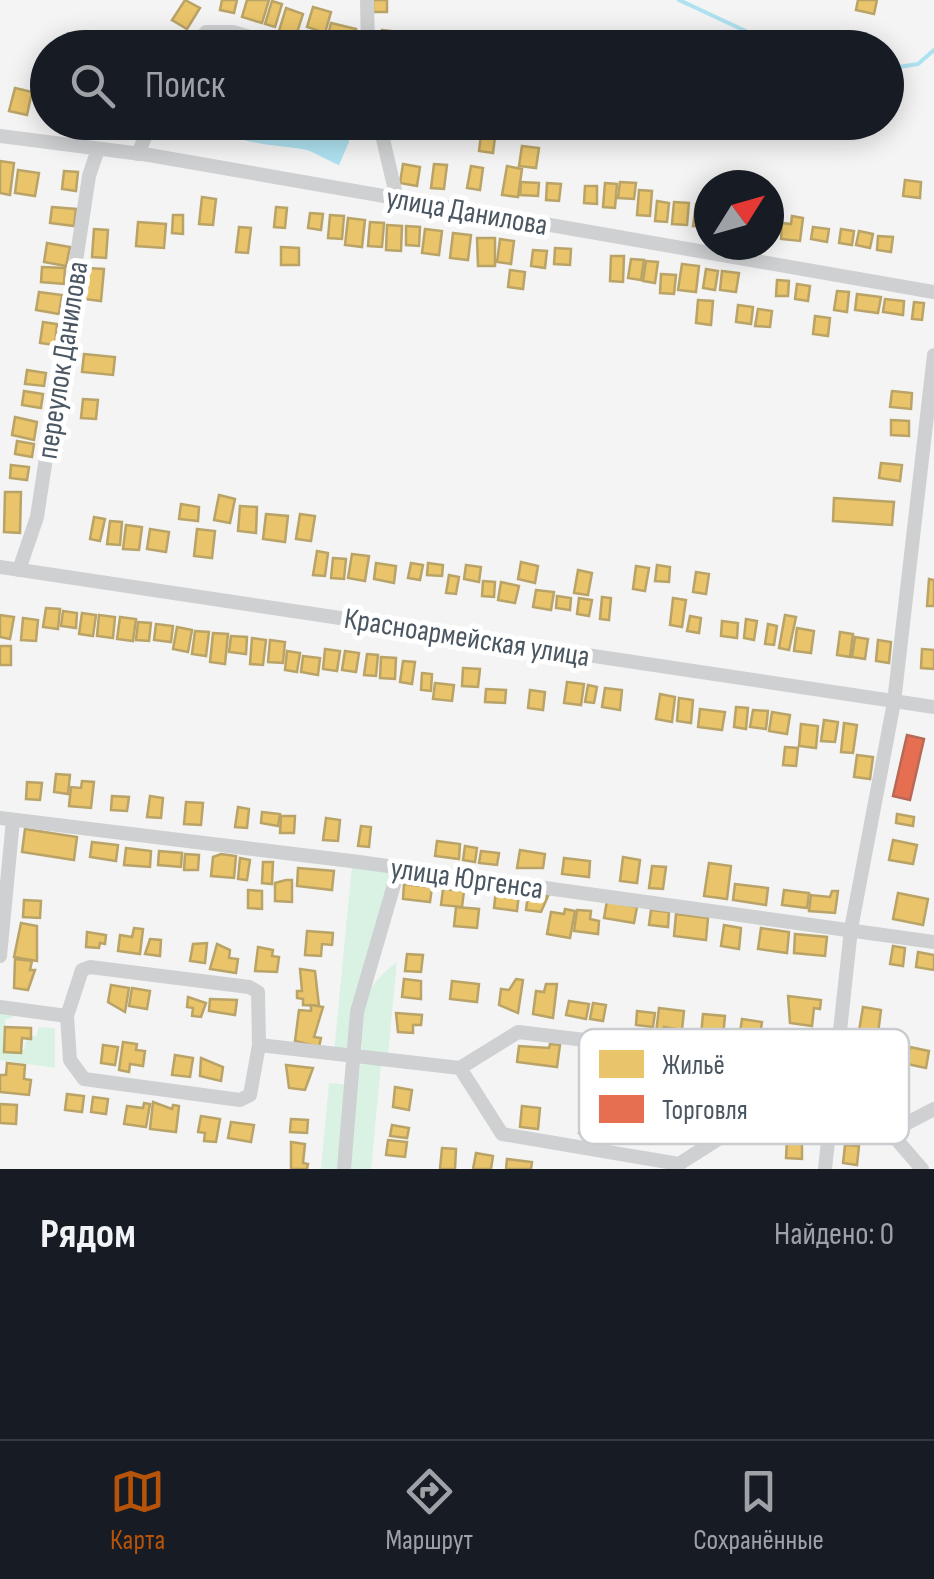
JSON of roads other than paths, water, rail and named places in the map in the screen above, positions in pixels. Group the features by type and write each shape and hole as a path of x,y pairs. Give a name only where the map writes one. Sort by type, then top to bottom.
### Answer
{"street":[{"path":"367,0 368,30"},
{"name":"улица Данилова","path":"0,136 30,140"},
{"name":"улица Данилова","path":"33,140 138,154 934,292"},
{"path":"138,154 144,140"},
{"path":"383,140 397,199"},
{"name":"переулок Данилова","path":"19,570 38,517 89,176 98,148"},
{"path":"840,1029 851,929 894,702 934,355"},
{"name":"Красноармейская улица","path":"0,566 934,708"},
{"path":"0,956 6,819"},
{"name":"улица Юргенса","path":"6,819 359,862 934,942"},
{"path":"344,1169 357,1012 398,870"},
{"path":"90,967 258,992 259,1045 246,1098 218,1099 84,1078 75,1072 70,1060 67,1016 82,970 90,967"},
{"path":"0,1008 67,1016"},
{"path":"259,1045 460,1068 518,1032 579,1039"},
{"path":"460,1068 502,1134 678,1164 710,1144"},
{"path":"909,1122 934,1109"},
{"path":"825,1169 828,1144"},
{"path":"900,1144 922,1169"}],"water":[{"path":"245,140 349,142 339,165 306,150"}],"waterway":[{"path":"679,0 743,30"},
{"path":"904,66 918,64 934,50"}]}
